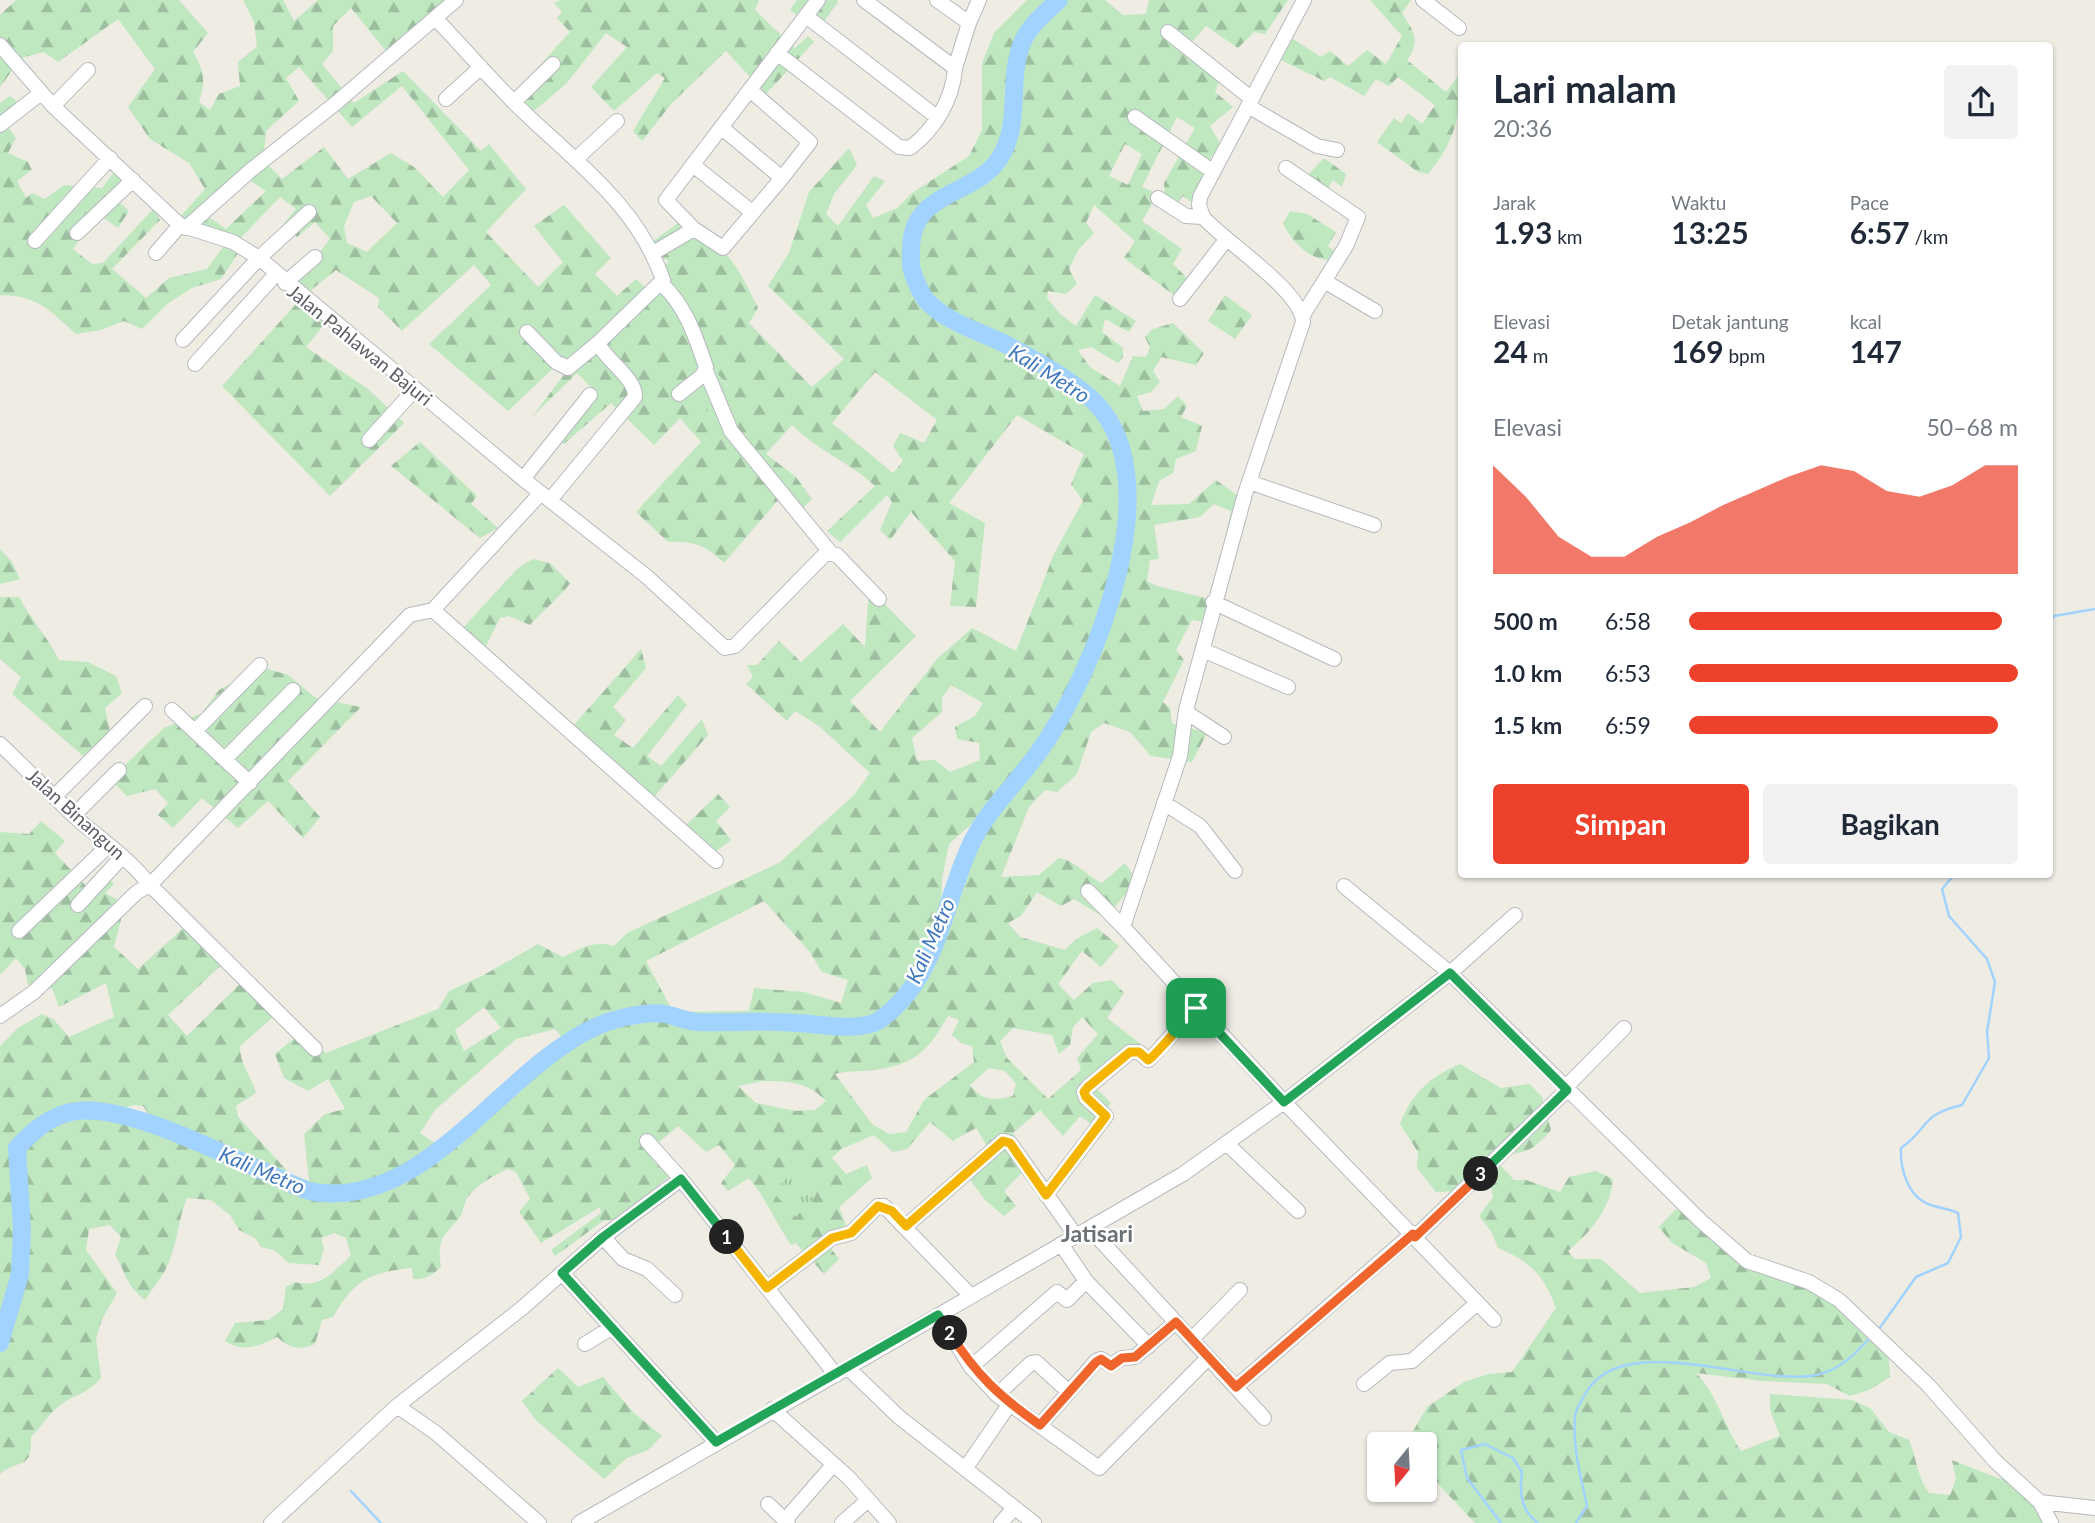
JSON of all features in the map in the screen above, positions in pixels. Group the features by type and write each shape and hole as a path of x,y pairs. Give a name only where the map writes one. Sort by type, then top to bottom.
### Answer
{"street":[{"path":"156,253 183,227 336,103 456,0"},
{"path":"750,90 810,142 723,248 694,229 666,200 818,0"},
{"path":"864,0 956,68"},
{"path":"937,0 969,23"},
{"path":"777,53 900,147 910,148 938,118 947,103 969,23 979,0"},
{"path":"1303,315 1291,296 1203,217 1199,205 1212,171 1304,0"},
{"path":"1423,0 1459,28"},
{"path":"806,16 938,118"},
{"path":"435,18 514,102 620,203 653,253 662,284 680,303 690,321 706,371 731,431 830,552 837,555 879,599"},
{"path":"1168,32 1250,102 1317,146 1337,150"},
{"name":"Jalan Pahlawan Bajuri","path":"0,45 53,106 183,227 233,242 259,258 280,279 523,479 646,576 725,648 735,646 830,552"},
{"path":"514,102 552,64"},
{"path":"446,99 481,67"},
{"path":"53,106 88,70"},
{"path":"0,125 41,93"},
{"path":"1135,117 1212,171"},
{"path":"576,159 617,121"},
{"path":"722,128 782,178"},
{"path":"35,241 110,158"},
{"path":"693,165 752,212"},
{"path":"1123,927 1180,756 1186,712 1213,602 1249,482 1302,328 1303,315 1326,282 1358,217 1286,168"},
{"path":"77,233 133,180"},
{"path":"1158,198 1186,216 1203,217"},
{"path":"183,340 259,258 309,212"},
{"path":"653,253 694,229"},
{"path":"1180,299 1226,240"},
{"path":"195,364 280,279 315,257"},
{"path":"1326,282 1375,311"},
{"path":"527,332 556,362 568,368 662,284"},
{"path":"0,1016 34,992 137,892 150,885 410,615 433,610 545,497 635,397 634,386 604,354 598,343"},
{"path":"679,394 706,371"},
{"path":"369,440 415,389"},
{"path":"523,479 590,395"},
{"path":"1249,482 1374,525"},
{"path":"1213,602 1334,659"},
{"path":"433,610 716,861"},
{"path":"1203,650 1288,687"},
{"path":"195,732 260,666"},
{"path":"225,759 293,690"},
{"path":"55,796 145,706"},
{"path":"172,710 250,783"},
{"path":"1186,712 1224,737"},
{"name":"Jalan Binangun","path":"1,746 121,858 134,864 150,885 315,1049"},
{"path":"74,815 119,770"},
{"path":"1164,803 1200,826 1235,871"},
{"path":"19,931 108,846"},
{"path":"78,905 121,858"},
{"path":"1344,886 1450,973 1701,1221 1747,1261 1819,1286 1855,1315 1928,1385 1996,1462 2039,1502 2051,1523"},
{"path":"1088,891 1284,1102 1494,1320"},
{"path":"579,1523 938,1315 963,1287 996,1284 1184,1174 1284,1102 1450,973 1515,915"},
{"path":"1050,1199 1106,1116 1086,1097 1084,1092 1088,1087 1130,1052 1139,1052 1148,1060 1156,1057 1174,1030 1203,1014"},
{"path":"1236,1387 1414,1235 1566,1089 1623,1028"},
{"path":"647,1141 681,1179 817,1353 1034,1523"},
{"path":"906,1226 1003,1141 1010,1143 1076,1236"},
{"path":"1227,1144 1298,1211"},
{"path":"271,1523 397,1406 603,1237 681,1179"},
{"path":"767,1288 832,1238 851,1233 878,1206 892,1211 963,1287"},
{"path":"1090,1229 1264,1418"},
{"path":"603,1237 623,1259 647,1269 675,1295"},
{"path":"1061,1244 1086,1281 1149,1346"},
{"path":"562,1273 716,1442"},
{"path":"971,1367 1057,1292 1067,1300 1086,1281"},
{"path":"1192,1339 1240,1290"},
{"path":"1364,1384 1394,1361 1412,1361 1476,1304"},
{"path":"938,1315 971,1367 998,1395 1101,1467 1208,1358"},
{"path":"1040,1425 1099,1360 1113,1365 1122,1358 1135,1357 1176,1322"},
{"path":"585,1344 611,1328"},
{"path":"998,1395 1031,1363 1037,1362 1069,1392"},
{"path":"965,1469 1009,1405"},
{"path":"397,1406 436,1433 539,1523"},
{"path":"772,1409 833,1465 889,1523"},
{"path":"768,1504 787,1522 833,1465"},
{"path":"842,1523 867,1501"},
{"path":"2039,1502 2095,1507"},
{"path":"1001,1523 1013,1509"}],"green space":[{"path":"16,0 179,0 208,33 193,52 203,76 199,102 210,110 219,94 240,86 238,62 257,47 254,22 243,0 283,0 294,21 318,0 448,0 391,57 351,8 333,26 333,51 322,64 354,103 403,71 481,151 489,144 526,189 486,232 538,287 563,262 534,226 564,205 611,258 595,274 617,296 636,279 645,287 669,261 653,253 648,245 678,223 708,239 728,256 758,308 749,323 812,387 844,359 768,286 789,253 809,192 849,148 857,165 834,194 826,214 838,226 874,176 885,181 866,205 873,218 897,208 912,193 969,156 982,130 982,64 994,33 1027,0 1105,0 1123,15 1146,14 1149,0 1288,0 1265,34 1254,32 1238,48 1206,26 1190,44 1223,72 1215,92 1233,107 1210,126 1220,143 1203,170 1205,175 1194,204 1183,196 1176,205 1165,198 1164,183 1195,128 1177,117 1142,187 1158,194 1142,221 1182,249 1173,264 1197,288 1186,304 1124,258 1135,241 1094,205 1086,223 1094,233 1078,250 1069,269 1077,284 1066,294 1048,291 1047,298 1060,314 1076,326 1095,295 1136,321 1129,332 1105,319 1102,332 1123,348 1123,357 1118,363 1091,347 1078,350 1090,367 1120,386 1133,356 1146,357 1150,347 1145,337 1153,329 1173,323 1204,353 1196,365 1161,357 1153,371 1160,382 1151,392 1137,396 1143,411 1164,409 1178,396 1187,406 1181,417 1202,426 1196,451 1176,459 1173,473 1159,481 1151,505 1189,504 1216,480 1249,504 1232,537 1227,529 1231,511 1214,504 1200,517 1154,525 1159,559 1150,560 1147,581 1157,586 1218,601 1210,623 1192,620 1176,650 1184,660 1163,702 1170,708 1172,723 1207,733 1192,762 1151,756 1130,732 1104,723 1091,732 1077,774 1057,792 1045,790 1029,807 1001,877 1039,875 1059,858 1071,862 1102,883 1125,863 1137,881 1105,918 1074,899 1061,906 1037,892 1021,916 1008,923 1020,937 1065,950 1076,939 1097,928 1119,946 1101,967 1082,951 1058,984 1074,1000 1093,983 1112,980 1124,993 1107,1018 1142,1045 1095,1087 1111,1103 1092,1125 1080,1116 1063,1136 1040,1110 1013,1133 1032,1162 1004,1191 1016,1206 1004,1216 985,1200 963,1170 987,1146 976,1128 953,1141 930,1122 907,1149 893,1152 874,1135 841,1149 832,1158 846,1174 867,1165 872,1178 839,1207 846,1225 827,1243 839,1259 824,1274 796,1243 791,1245 749,1178 728,1191 721,1183 735,1165 719,1145 706,1152 678,1126 657,1144 678,1169 657,1187 661,1193 618,1219 603,1221 555,1256 551,1250 601,1213 600,1207 541,1243 519,1212 530,1199 516,1172 508,1169 486,1181 467,1198 461,1216 440,1244 441,1267 432,1275 413,1279 412,1268 385,1272 365,1280 348,1294 333,1317 322,1320 315,1344 295,1347 277,1337 257,1345 238,1347 225,1341 235,1323 269,1320 283,1309 286,1287 295,1282 312,1283 326,1278 351,1255 346,1238 334,1233 321,1238 324,1249 319,1265 289,1263 274,1250 261,1247 255,1238 239,1230 230,1215 211,1200 187,1198 169,1262 145,1300 130,1284 115,1255 121,1237 110,1225 89,1229 86,1250 117,1293 102,1319 96,1339 101,1378 89,1389 54,1410 31,1437 27,1460 0,1474 0,1046 18,1028 42,1014 53,1019 69,1037 114,1017 106,983 59,1007 52,988 28,985 25,969 16,958 0,975 0,832 29,834 41,821 65,841 55,853 88,888 104,874 114,884 105,893 125,904 114,947 138,969 190,922 228,959 168,1015 187,1036 245,979 281,1010 240,1046 242,1059 256,1093 236,1106 238,1117 290,1174 309,1181 304,1134 325,1114 345,1109 328,1079 308,1091 284,1078 275,1054 302,1032 326,1053 438,1009 449,991 482,976 538,944 563,957 594,944 614,946 627,933 779,863 854,795 870,773 819,726 795,711 787,721 746,684 753,677 747,665 757,665 779,641 801,662 843,624 865,647 869,588 916,636 850,701 880,732 937,659 972,628 1016,651 1054,554 1083,501 1071,484 1084,454 1017,415 949,503 985,523 976,607 950,606 955,561 911,512 890,540 880,530 892,502 887,495 840,542 827,531 875,486 792,425 766,454 796,477 812,499 799,512 780,498 724,563 699,545 668,542 636,512 701,442 680,418 654,445 611,403 564,444 556,436 598,395 577,373 532,417 571,365 562,360 508,411 429,344 491,285 474,265 402,331 378,307 379,298 336,270 305,295 331,316 306,347 368,389 404,423 330,496 222,386 304,295 294,286 330,239 315,222 297,237 284,223 296,209 280,197 230,249 238,253 221,279 192,288 167,304 142,329 124,321 101,330 76,334 34,301 0,295 0,103 10,96 22,105 5,123 16,138 8,153 28,162 32,170 17,181 26,198 32,193 45,199 64,185 102,188 120,164 139,180 118,201 129,211 118,228 99,215 73,249 92,264 103,263 154,208 160,220 112,269 146,298 169,278 207,269 223,247 192,231 179,218 205,189 189,163 150,139 128,107 155,69 118,19 58,62 44,52 21,58 0,87 0,15","holes":["299,67 352,127 402,86 469,170 443,197 414,167 391,153 348,179 324,147 282,179 263,160 266,131 299,101 286,78","1125,144 1142,154 1128,185 1109,176","249,180 266,191 226,229 202,212","371,196 397,223 367,252 347,243 344,226 354,202","708,363 729,387 710,415 692,395","875,372 937,420 924,443 900,433 893,446 903,461 893,473 832,423","951,685 983,703 975,716 955,727 957,739 979,743 980,760 950,772 935,760 917,761 912,738 942,712 942,698","997,801 966,858 944,919 941,918 942,879 949,844","764,901 809,951 822,972 848,980 841,1003 804,992 754,988 749,1011 673,1012 646,961","484,1007 501,1028 464,1051 455,1030","948,1016 959,1020 952,1035 961,1043 972,1046 974,1062 924,1100 906,1132 889,1134 872,1124 835,1074 874,1070 904,1063 929,1045","1082,1017 1098,1034 1077,1058 1081,1070 1048,1099 1007,1058 1000,1041 1013,1028 1052,1035 1059,1054 1070,1045 1073,1027","555,1029 566,1043 441,1147 420,1133 435,1110 516,1039","989,1068 1005,1071 1016,1084 1013,1096 1000,1099 984,1097 970,1085","763,1081 790,1082 805,1086 826,1101 815,1110 796,1111 756,1103 738,1086","134,1105 143,1106 157,1126 106,1114","798,1166 816,1195 796,1217 773,1192"]},
{"path":"561,0 759,0 755,10 795,48 808,36 814,42 766,94 726,51 672,103 642,141 633,131 665,78 657,73 614,111 591,87 627,47 606,33 567,83 528,116 514,102 530,76 570,32 557,18 562,12 554,3"},
{"path":"797,0 838,2 817,31 790,10"},
{"path":"1370,0 1411,0 1402,13 1415,41 1407,60 1446,92 1458,76 1458,114 1455,126 1445,150 1428,174 1418,172 1377,142 1394,118 1401,123 1408,113 1422,124 1435,105 1398,77 1389,86 1376,79 1364,96 1330,77 1324,81 1277,58 1290,37 1321,57 1330,51 1348,66 1367,50 1386,64 1402,36"},
{"path":"1324,158 1346,174 1342,187 1333,180 1326,191 1306,177"},
{"path":"1290,211 1307,214 1336,232 1328,246 1335,252 1327,260 1306,252 1291,237 1283,224"},
{"path":"1225,295 1252,315 1235,339 1208,321"},
{"path":"708,363 729,388 710,415 692,395"},
{"path":"420,442 477,496 471,504 498,528 480,538 391,466"},
{"path":"0,549 12,562 20,579 0,584"},
{"path":"533,559 550,563 570,583 530,625 509,616 500,618 486,646 461,630 518,568"},
{"path":"0,597 19,597 59,660 88,662 116,676 122,693 105,708 110,732 83,756 12,694 21,677 0,659"},
{"path":"641,649 646,668 613,707 626,720 614,735 633,748 678,695 687,705 647,756 661,766 702,719 708,735 654,797 574,725"},
{"path":"261,667 288,675 316,698 361,707 288,781 320,817 303,838 268,801 238,828 202,798 173,828 158,815 168,803 155,789 127,796 110,779 164,728 202,713 219,690"},
{"path":"718,794 730,807 716,821 731,840 709,857 681,830"},
{"path":"1460,1064 1501,1088 1530,1084 1542,1097 1551,1130 1530,1149 1503,1154 1501,1166 1514,1180 1526,1180 1560,1192 1569,1177 1596,1171 1613,1179 1604,1210 1584,1236 1568,1251 1574,1259 1601,1259 1640,1293 1694,1287 1711,1278 1706,1263 1671,1242 1659,1227 1675,1210 1689,1208 1747,1261 1800,1278 1887,1337 1890,1377 1869,1390 1850,1396 1827,1384 1762,1381 1696,1373 1710,1391 1741,1451 1780,1436 1770,1410 1770,1394 1852,1400 1870,1408 1889,1432 1909,1440 1929,1493 1950,1495 1956,1479 1952,1460 2000,1479 2012,1477 2049,1523 1475,1523 1437,1483 1437,1432 1412,1432 1427,1407 1464,1382 1489,1374 1512,1372 1556,1308 1541,1278 1519,1258 1498,1248 1491,1231 1479,1216 1493,1197 1491,1187 1476,1181 1457,1191 1436,1192 1417,1168 1418,1152 1400,1124 1416,1095 1440,1074"},
{"path":"798,1165 816,1195 796,1218 773,1192"},
{"path":"558,1368 578,1387 603,1377 633,1412 662,1436 648,1450 627,1458 604,1479 535,1419 522,1401"}],"waterway":[{"name":"Kali Metro","path":"0,1343 20,1274 22,1230 17,1148 55,1117 71,1112 117,1114 172,1131 309,1191 322,1193 362,1190 399,1176 434,1154 533,1069 566,1044 607,1022 658,1013 697,1022 772,1022 856,1027 878,1021 907,994 929,959 972,842 995,807 1038,753 1060,719 1082,675 1102,626 1118,574 1126,522 1126,473 1114,430 1088,396 1032,359 945,316 926,300 911,265 914,229 922,215 933,204 975,181 999,159 1010,131 1015,71 1023,41 1034,24 1059,0"},
{"path":"2053,618 2095,609"},
{"path":"1879,1329 1916,1277 1948,1263 1961,1237 1958,1213 1931,1205 1916,1196 1907,1182 1901,1156 1901,1148 1931,1118 1962,1105 1989,1058 1987,1032 1995,982 1987,959 1949,916 1942,889 1951,878"},
{"path":"1576,1523 1587,1506 1576,1450 1575,1416 1584,1396 1602,1376 1627,1365 1657,1362 1790,1377 1816,1375 1840,1365 1872,1336"},
{"path":"1501,1523 1467,1478 1461,1450 1485,1444 1513,1458 1522,1472 1521,1494 1525,1507 1538,1523"},
{"path":"351,1491 381,1523"}],"district":[{"name":"Jatisari","path":"1097,1234"}],"route":[{"path":"1450,973 1567,1090 1415,1237 1413,1234 1236,1387 1176,1322 1135,1357 1126,1356 1111,1366 1101,1359 1096,1362 1040,1425 1009,1405 971,1367 938,1315 716,1442 562,1273 603,1237 681,1179 767,1288 832,1238 845,1237 851,1233 878,1206 892,1211 906,1226 1003,1141 1010,1143 1046,1195 1106,1116 1106,1113 1086,1097 1084,1092 1088,1087 1130,1052 1139,1052 1144,1059 1152,1060 1163,1042 1196,1008 1235,1046 1284,1102 1428,987 1450,973"}]}
